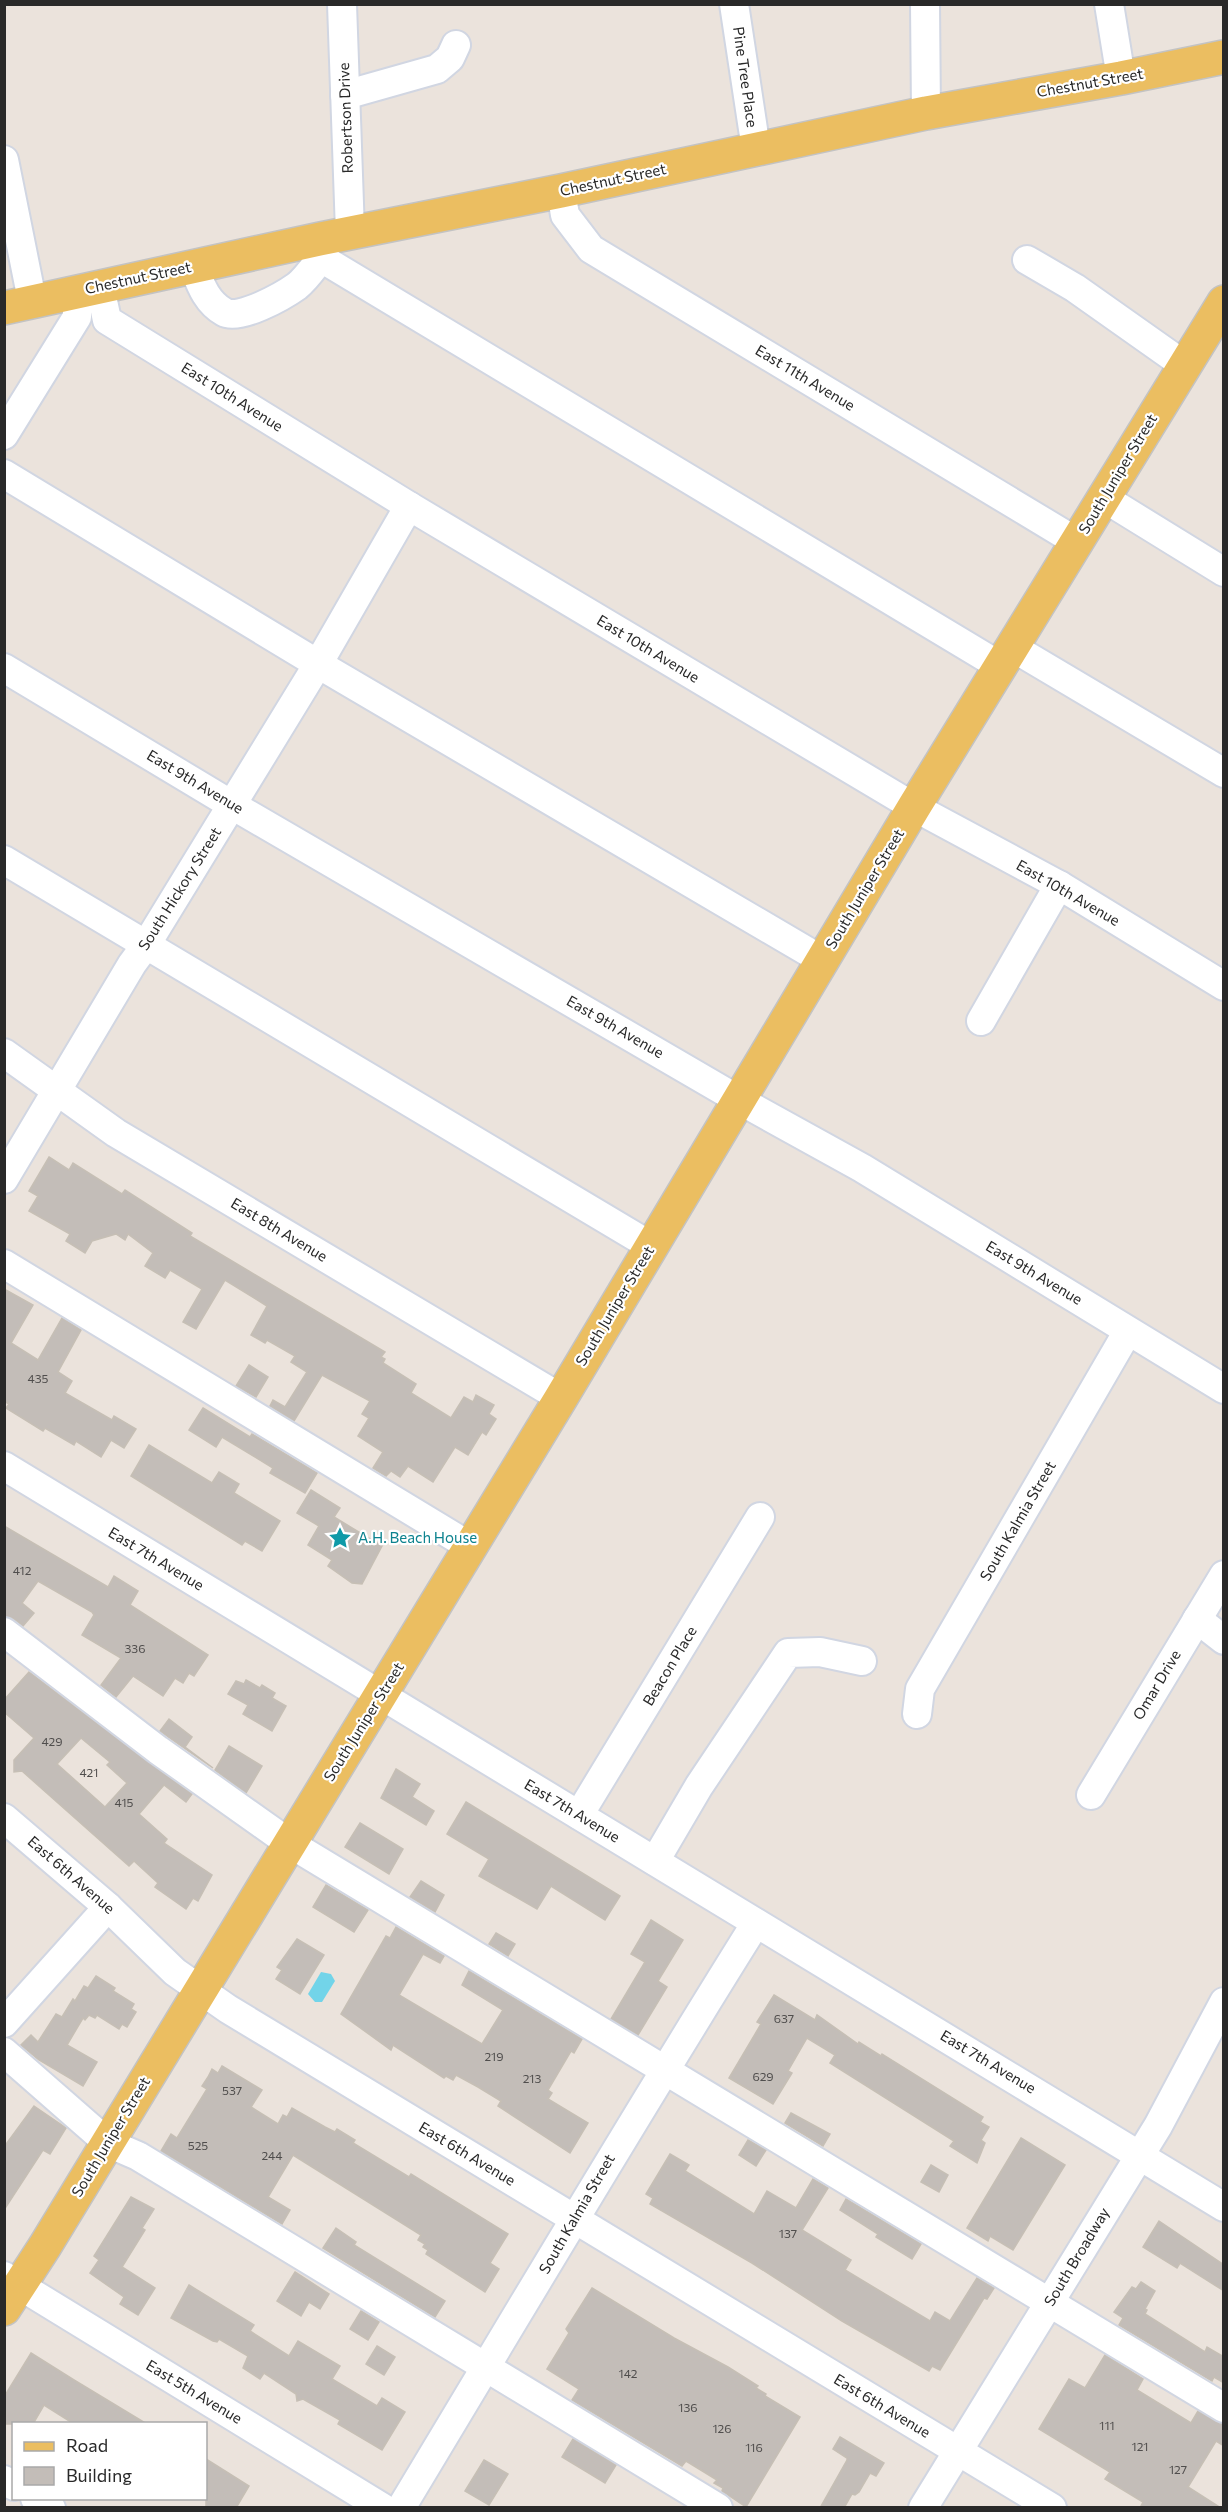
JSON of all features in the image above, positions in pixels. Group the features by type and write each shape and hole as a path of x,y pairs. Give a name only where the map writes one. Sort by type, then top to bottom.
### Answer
{"main road":[{"name":"Chestnut Street","path":"18,304 193,266 330,243 926,113 1224,57"},
{"name":"South Juniper Street","path":"9,2290 108,2143 561,1398 914,807 1224,302"}],"street":[{"name":"Robertson Drive","path":"330,243 345,95 342,4"},
{"name":"Pine Tree Place","path":"734,4 756,149"},
{"path":"925,4 926,113"},
{"path":"1109,4 1121,78"},
{"path":"345,95 437,69 450,58 456,45"},
{"path":"4,160 18,304"},
{"name":"East 11th Avenue","path":"561,191 565,215 591,249 1077,542"},
{"path":"193,266 206,296 225,313 237,315 265,304 297,286 330,243 1006,656 1224,773"},
{"path":"1027,260 1075,288 1184,365"},
{"path":"4,435 76,316 88,289"},
{"name":"East 10th Avenue","path":"88,289 107,320 409,506 914,807 1059,885 1224,986"},
{"path":"4,474 318,664 822,960"},
{"path":"1104,498 1224,572"},
{"name":"South Hickory Street","path":"4,1179 132,964 146,945 318,664 409,506"},
{"name":"East 9th Avenue","path":"4,668 232,805 740,1100 862,1168 1224,1389"},
{"path":"4,860 651,1246"},
{"path":"981,1021 1059,885"},
{"name":"East 8th Avenue","path":"4,1053 116,1133 561,1398"},
{"path":"4,1264 471,1546"},
{"name":"South Kalmia Street","path":"917,1714 920,1689 1128,1331"},
{"name":"East 7th Avenue","path":"4,1467 1224,2207"},
{"name":"Beacon Place","path":"579,1815 760,1517"},
{"name":"Omar Drive","path":"1091,1795 1224,1575"},
{"path":"1197,1619 1224,1640"},
{"path":"4,1632 158,1750 289,1843 1224,2408"},
{"path":"655,1861 699,1786 788,1653 820,1652 862,1661"},
{"name":"East 6th Avenue","path":"4,1818 108,1907 175,1972 228,2009 1052,2508"},
{"path":"4,2023 108,1907"},
{"name":"South Kalmia Street","path":"401,2508 574,2219 756,1923"},
{"name":"South Broadway","path":"923,2508 1158,2126 1224,2002"},
{"path":"4,2052 108,2143 138,2156 718,2508"},
{"name":"East 5th Avenue","path":"9,2290 383,2508"},
{"path":"37,2500 51,2508"}],"water":[{"path":"321,1972 331,1974 335,1981 322,2002 315,2002 308,1994"}],"building":[{"path":"49,1157 69,1170 73,1163 122,1194 125,1190 192,1233 190,1236 385,1352 381,1357 385,1359 383,1363 416,1384 411,1393 451,1418 464,1397 473,1402 476,1395 494,1405 489,1414 496,1419 486,1435 482,1432 468,1455 455,1447 433,1482 408,1466 400,1477 391,1471 386,1476 373,1468 383,1452 358,1436 369,1418 362,1414 370,1401 322,1375 294,1421 270,1406 273,1400 285,1407 307,1372 291,1362 295,1356 267,1340 265,1343 251,1335 267,1306 225,1280 196,1329 183,1322 202,1289 170,1270 165,1278 145,1266 153,1253 128,1234 125,1240 116,1234 92,1241 85,1253 66,1241 70,1234 29,1211 38,1196 29,1191"},
{"path":"4,1289 33,1305 11,1343 38,1360 62,1318 81,1330 58,1372 72,1381 65,1393 112,1420 114,1416 136,1429 124,1448 111,1440 101,1457 76,1441 74,1445 45,1428 43,1431 6,1408 9,1404 4,1401"},
{"path":"249,1365 268,1377 256,1397 236,1386"},
{"path":"203,1408 250,1437 252,1434 317,1473 305,1493 270,1473 273,1468 222,1437 216,1447 189,1430"},
{"path":"149,1445 212,1483 219,1472 239,1484 234,1493 280,1521 262,1551 245,1541 242,1545 131,1476"},
{"path":"311,1490 340,1508 334,1517 382,1546 362,1584 352,1583 328,1566 332,1560 308,1545 319,1526 297,1513"},
{"path":"4,1526 108,1587 114,1576 138,1591 130,1605 208,1655 194,1676 189,1673 183,1683 175,1678 163,1696 133,1676 116,1697 101,1685 121,1658 82,1635 94,1615 92,1612 38,1581 22,1603 34,1613 23,1626 14,1619 4,1616"},
{"path":"29,1672 192,1794 186,1802 164,1785 139,1814 167,1839 164,1843 212,1875 198,1901 193,1898 186,1909 155,1887 158,1883 134,1861 129,1866 22,1771 14,1772 14,1760 34,1738 4,1712 4,1700","holes":["81,1738 110,1762 107,1765 127,1783 105,1807 57,1764"]},
{"path":"246,1680 260,1688 262,1685 275,1693 272,1698 286,1706 272,1731 243,1714 248,1705 228,1694 236,1681 244,1684"},
{"path":"169,1719 192,1737 185,1747 213,1768 160,1731"},
{"path":"229,1746 262,1766 246,1793 215,1770"},
{"path":"396,1769 420,1784 412,1797 434,1811 426,1825 381,1798"},
{"path":"466,1802 620,1896 605,1920 551,1886 537,1909 479,1876 489,1859 447,1834"},
{"path":"360,1823 403,1849 389,1874 345,1847"},
{"path":"421,1881 444,1895 435,1912 410,1897"},
{"path":"326,1885 368,1910 354,1932 313,1907"},
{"path":"651,1920 683,1940 658,1981 667,1987 638,2035 611,2019 645,1962 631,1954"},
{"path":"396,1927 444,1956 440,1963 423,1954 399,1995 482,2044 503,2010 462,1985 469,1971 582,2039 574,2053 571,2051 548,2090 552,2093 548,2099 588,2123 570,2153 498,2106 501,2101 478,2087 456,2075 453,2080 446,2076 444,2078 393,2045 391,2050 341,2014 386,1936 390,1938"},
{"path":"496,1933 515,1944 508,1956 489,1944"},
{"path":"297,1939 324,1955 300,1994 276,1979 282,1970 277,1967"},
{"path":"96,1976 115,1988 113,1991 134,2004 131,2009 136,2012 127,2027 122,2024 119,2029 97,2015 95,2018 89,2015 85,2020 83,2018 67,2045 97,2062 83,2086 39,2060 21,2045 31,2035 38,2042 56,2014 62,2017 73,1999 75,2001 84,1986 88,1988"},
{"path":"774,1995 815,2020 817,2015 858,2044 859,2042 881,2056 882,2054 983,2117 980,2122 989,2127 981,2140 985,2143 977,2163 950,2146 954,2141 830,2063 835,2055 807,2038 788,2071 792,2073 773,2104 729,2078 761,2024 757,2022"},
{"path":"222,2066 262,2090 251,2107 278,2124 283,2115 287,2117 292,2108 335,2132 337,2129 355,2140 353,2143 409,2177 411,2174 508,2234 490,2263 499,2269 485,2292 426,2254 428,2250 423,2247 425,2244 418,2240 421,2235 293,2155 268,2197 290,2210 282,2224 161,2151 171,2134 177,2138 207,2089 202,2086 212,2069 218,2073"},
{"path":"34,2106 66,2128 50,2154 43,2150 4,2210 4,2147"},
{"path":"791,2113 830,2134 823,2146 785,2123"},
{"path":"1021,2138 1065,2165 1013,2250 990,2236 988,2241 967,2228"},
{"path":"748,2140 766,2150 756,2166 739,2155"},
{"path":"670,2154 689,2165 685,2171 754,2214 767,2191 796,2208 813,2179 828,2188 802,2230 851,2260 845,2270 930,2321 935,2312 950,2321 977,2278 994,2288 987,2299 984,2298 940,2370 932,2366 929,2371 650,2204 653,2198 646,2194"},
{"path":"931,2165 948,2175 939,2192 921,2182"},
{"path":"131,2197 154,2209 142,2228 145,2230 122,2267 155,2288 138,2315 120,2304 124,2297 90,2273 99,2260 94,2256"},
{"path":"846,2199 921,2244 912,2259 876,2237 878,2234 840,2210"},
{"path":"1159,2221 1224,2265 1224,2291 1180,2263 1177,2268 1143,2247"},
{"path":"336,2228 356,2242 354,2245 445,2301 435,2317 323,2248"},
{"path":"295,2272 329,2294 320,2309 309,2302 301,2316 277,2301"},
{"path":"1141,2282 1155,2291 1145,2309 1147,2310 1145,2314 1205,2352 1207,2347 1224,2357 1224,2383 1214,2377 1212,2381 1119,2325 1123,2318 1114,2312 1132,2287 1136,2289"},
{"path":"189,2285 254,2325 250,2331 289,2356 298,2341 340,2366 332,2379 377,2406 382,2398 405,2412 382,2450 338,2424 340,2420 303,2399 297,2401 296,2394 264,2373 260,2379 243,2368 248,2356 219,2339 217,2342 213,2341 171,2318"},
{"path":"592,2288 674,2338 728,2367 758,2386 756,2388 766,2394 765,2396 800,2417 746,2507 722,2491 723,2488 714,2483 717,2480 704,2472 686,2461 682,2466 572,2400 579,2389 547,2369 569,2333 566,2329"},
{"path":"361,2311 379,2322 368,2340 350,2329"},
{"path":"377,2346 395,2357 384,2375 366,2364"},
{"path":"31,2353 144,2422 71,2422 44,2405 34,2422 4,2424 4,2397"},
{"path":"1105,2355 1143,2379 1137,2390 1191,2423 1198,2411 1224,2424 1224,2446 1216,2441 1188,2487 1221,2508 1140,2508 1143,2502 1105,2479 1110,2472 1039,2429 1069,2379 1085,2388"},
{"path":"840,2437 884,2463 876,2476 870,2473 859,2492 852,2494 844,2508 820,2508 847,2460 833,2449"},
{"path":"573,2439 616,2465 605,2483 562,2457"},
{"path":"207,2460 249,2486 236,2508 206,2508"},
{"path":"484,2460 508,2474 489,2505 465,2491"}],"place":[{"name":"A.H. Beach House","path":"340,1538"}]}
